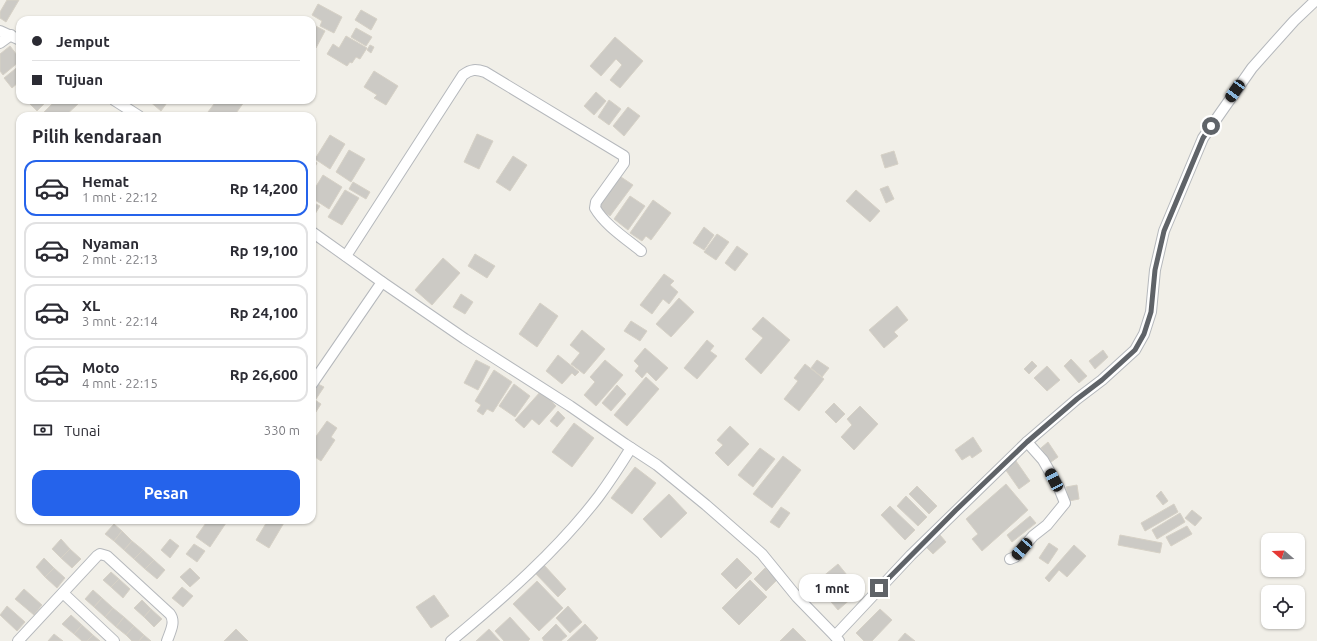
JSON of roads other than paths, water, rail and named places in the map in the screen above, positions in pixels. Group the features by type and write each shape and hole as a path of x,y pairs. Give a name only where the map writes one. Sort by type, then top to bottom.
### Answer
{"street":[{"path":"316,235 465,339 570,406 657,465 762,554 797,597 837,638 911,555 1027,442 1077,399 1102,380 1135,350 1144,334 1151,312 1155,270 1164,231 1203,138 1252,68 1294,21 1316,1"},
{"path":"0,31 16,38"},
{"path":"0,43 16,38"},
{"path":"346,256 463,75 468,70 477,69 485,72 624,156 624,163 596,202 595,208 614,229 641,251"},
{"path":"120,104 133,112"},
{"path":"316,378 382,282"},
{"path":"1010,559 1015,557 1033,536 1047,525 1065,504 1043,460 1027,442"},
{"path":"451,641 485,613 566,535 598,496 631,448"},
{"path":"24,639 97,556 103,554 172,616 172,627 167,641"},
{"path":"63,593 114,641"}]}
